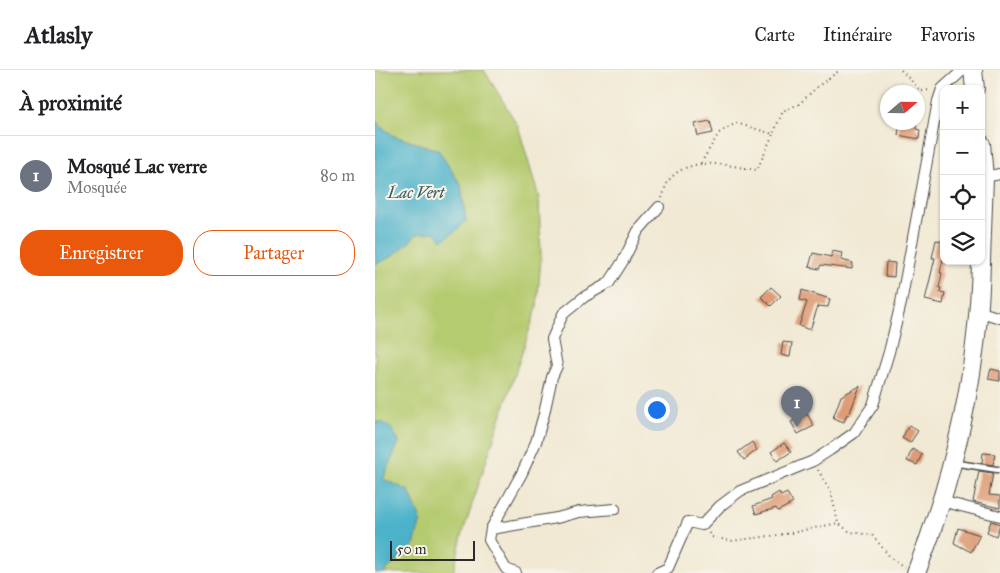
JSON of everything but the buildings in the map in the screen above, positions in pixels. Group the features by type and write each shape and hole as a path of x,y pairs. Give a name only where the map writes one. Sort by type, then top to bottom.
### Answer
{"highway":[{"path":"973,70 975,85"},
{"path":"985,155 992,175 985,229"},
{"path":"911,570 941,501 952,462 969,381 978,311 981,265"}],"street":[{"path":"946,85 963,70"},
{"path":"657,573 669,568 688,522 702,525 720,506 740,491 813,461 853,433 873,405 899,311 912,251 940,95"},
{"path":"516,573 506,569 489,540 491,529 536,442 552,377 557,366 552,339 563,314 584,297 609,283 623,262 638,231 659,207"},
{"path":"978,311 1000,318"},
{"path":"941,501 1000,516"},
{"path":"491,529 557,518 579,512 615,509"}],"lane":[{"path":"952,462 1000,470"}],"path":[{"path":"659,207 668,181 682,169 701,163 757,170 783,111 799,104 840,70"},
{"path":"901,70 921,91 940,89"},
{"path":"701,163 719,133 736,122 773,134"},
{"path":"813,461 831,492 838,524 850,532 872,535 891,558 911,570"},
{"path":"702,525 712,536 731,541 786,534 838,524"}],"green space":[{"path":"375,70 484,70 518,126 539,198 541,257 537,307 463,532 453,573 383,573 414,545 409,491 383,479 399,442 379,422 375,422 375,264 398,252 417,234 434,232 466,221 461,186 438,150 394,136 375,120"}],"water":[{"name":"Lac Vert","path":"375,120 394,136 438,150 461,185 466,221 455,232 442,240 434,232 417,234 398,252 375,264"},
{"path":"375,422 387,425 399,442 383,479 409,491 421,520 414,545 383,573 375,573"}],"place":[{"name":"Mosqué Lac verre","path":"797,427"}]}
